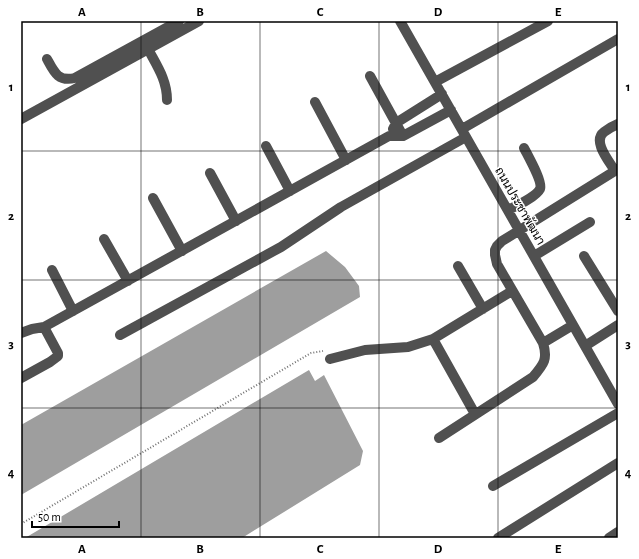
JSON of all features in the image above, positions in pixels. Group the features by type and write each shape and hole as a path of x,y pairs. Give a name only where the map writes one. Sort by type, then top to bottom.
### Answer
{"street":[{"path":"46,59 53,71 58,76 63,79 75,78 179,21"},
{"path":"21,119 198,21"},
{"name":"ถนนประชาพัฒนา","path":"400,21 618,404"},
{"path":"435,82 548,21"},
{"path":"120,335 281,247 341,207 618,39"},
{"path":"148,49 164,77 167,100"},
{"path":"370,76 403,136"},
{"path":"390,136 396,123 442,94"},
{"path":"315,102 346,160"},
{"path":"21,333 44,327 390,136 403,136 451,110"},
{"path":"438,438 533,377 541,367 546,354 543,343 512,291 497,264 494,255 497,246 519,230 617,170 599,144 599,137 603,132 618,124"},
{"path":"266,146 290,191"},
{"path":"508,210 532,196 540,189 541,183 524,148"},
{"path":"210,173 236,221"},
{"path":"153,198 182,251"},
{"path":"534,256 590,222"},
{"path":"104,239 128,281"},
{"path":"584,256 618,310"},
{"path":"458,266 483,309"},
{"path":"52,270 73,311"},
{"path":"328,355 365,350 408,347 433,339 512,291"},
{"path":"543,343 573,325"},
{"path":"585,346 618,325"},
{"path":"21,378 58,356 58,353 44,327"},
{"path":"433,339 476,414"},
{"path":"493,486 618,413"},
{"path":"498,538 618,463"},
{"path":"609,538 618,532"}],"path":[{"path":"21,524 311,353 328,355"}],"shaded area":[{"path":"326,251 345,267 359,286 360,297 21,495 21,425"},
{"path":"309,370 315,381 324,375 363,451 360,465 242,538 25,538"}]}
